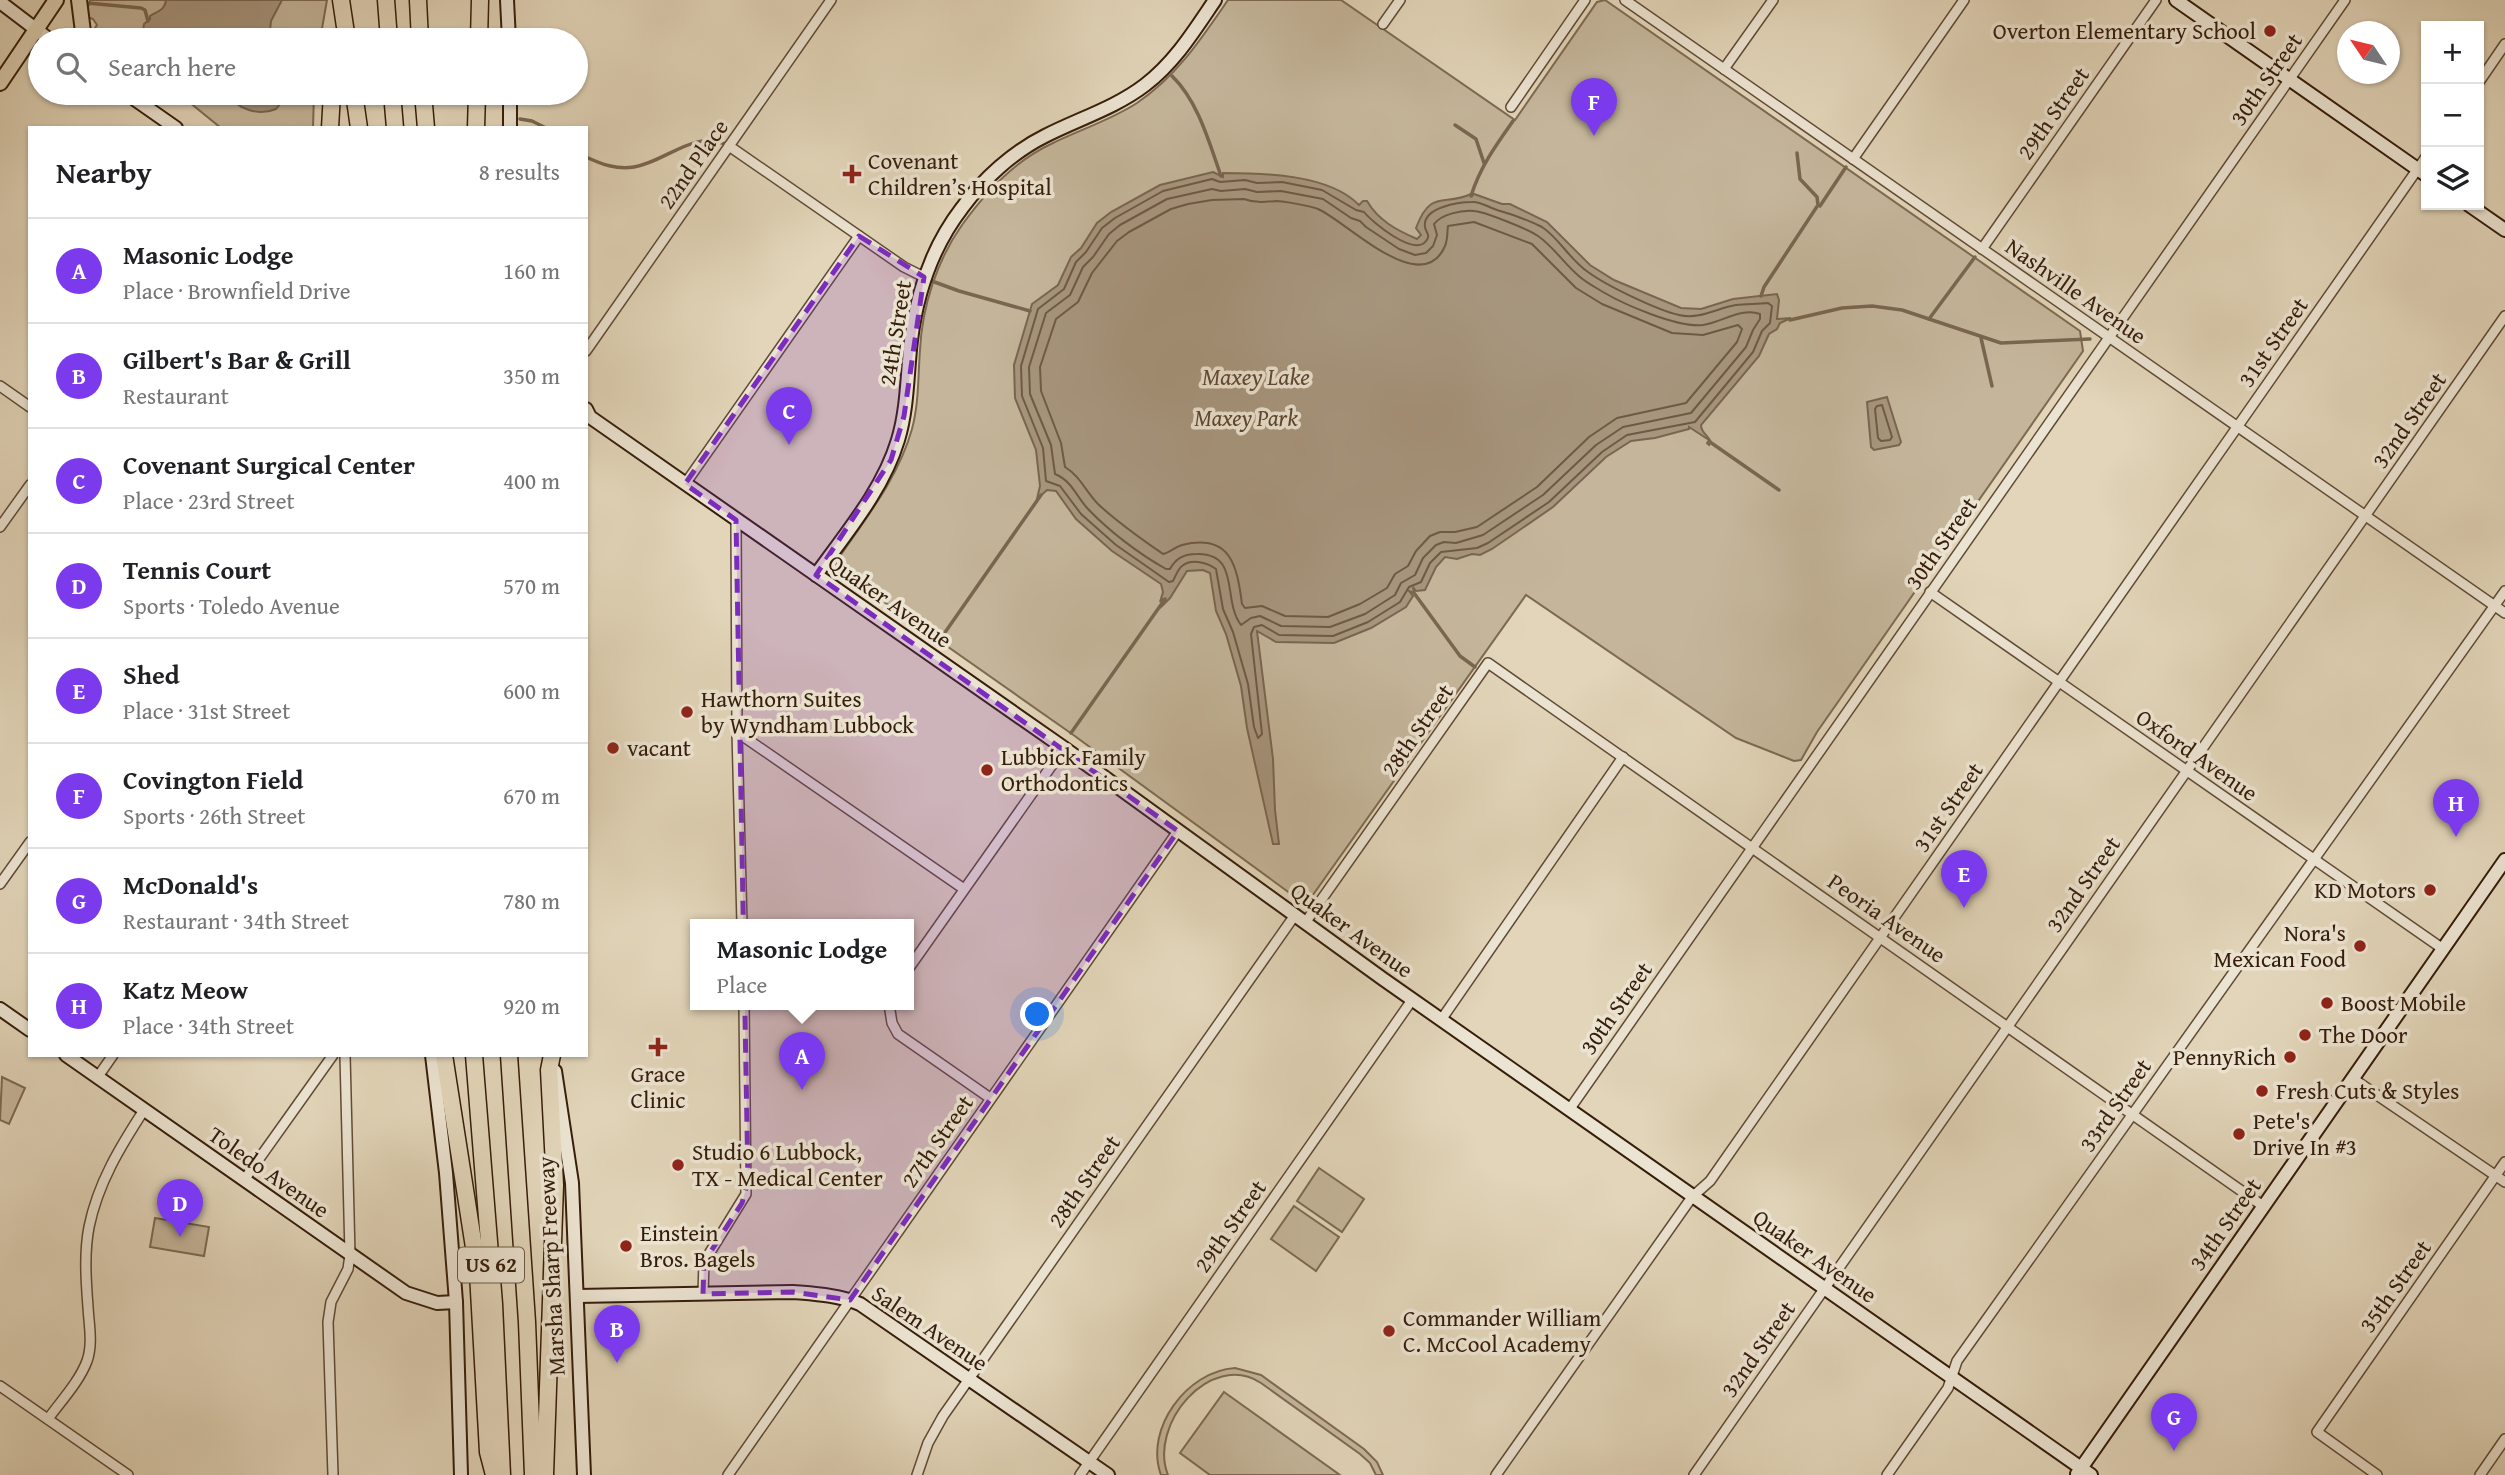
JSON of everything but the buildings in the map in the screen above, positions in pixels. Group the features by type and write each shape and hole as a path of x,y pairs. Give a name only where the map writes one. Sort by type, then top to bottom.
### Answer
{"highway":[{"path":"337,28 340,0"},
{"path":"340,0 345,28"},
{"path":"386,0 388,28"},
{"path":"418,0 419,28"},
{"path":"479,28 480,0"},
{"path":"330,126 331,105"},
{"path":"356,105 359,126"},
{"path":"393,105 395,126"},
{"path":"425,105 426,126"},
{"path":"476,126 477,105"},
{"path":"444,1057 478,1273 488,1452 494,1475"},
{"name":"US 62","path":"474,1057 495,1304 502,1475"},
{"name":"Marsha Sharp Freeway","path":"509,1057 527,1322 533,1475"},
{"path":"545,1475 555,1185 549,1070 552,1057"}],"main road":[{"path":"37,28 56,0"},
{"path":"79,0 82,28"},
{"path":"507,0 508,28"},
{"name":"24th Street","path":"816,575 875,489 894,450 904,416 911,339 924,277 944,233 961,208 997,170 1043,136 1143,87 1172,60 1215,0"},
{"path":"2176,0 2421,171"},
{"path":"0,2 33,28"},
{"path":"0,83 28,42"},
{"path":"143,105 173,126"},
{"path":"510,105 510,126"},
{"path":"2476,210 2505,230"},
{"name":"Quaker Avenue","path":"588,415 1064,748 1412,1000 1952,1377 2083,1473"},
{"name":"34th Street","path":"2083,1473 2263,1206 2505,860"},
{"path":"0,1009 28,1029"},
{"name":"Toledo Avenue","path":"69,1057 350,1255 416,1298 437,1303 456,1302"},
{"path":"432,1057 446,1173 456,1302 461,1475"},
{"name":"Marsha Sharp Freeway","path":"552,1057 572,1183 584,1475"},
{"name":"Salem Avenue","path":"578,1296 793,1292 825,1294 850,1300 860,1304 1108,1475"}],"street":[{"name":"22nd Place","path":"588,348 831,0"},
{"path":"1383,24 1400,0"},
{"path":"1511,107 1585,0"},
{"name":"Nashville Avenue","path":"1625,0 2505,613"},
{"path":"1724,69 1773,0"},
{"path":"1853,159 1964,0"},
{"name":"29th Street","path":"1982,249 2156,0"},
{"name":"30th Street","path":"1569,1110 2345,0"},
{"path":"2484,75 2505,44"},
{"path":"729,146 904,267 924,277"},
{"name":"31st Street","path":"1496,1475 1692,1197 1710,1181 2237,427 2421,173"},
{"path":"685,484 859,236"},
{"name":"32nd Street","path":"1694,1475 2505,316"},
{"path":"0,386 28,406"},
{"path":"0,527 28,488"},
{"path":"736,520 737,732 742,919"},
{"name":"33rd Street","path":"1887,1475 1948,1388 1957,1361 2505,591"},
{"name":"Oxford Avenue","path":"1930,592 2442,949"},
{"name":"Peoria Avenue","path":"1488,663 2263,1206"},
{"name":"28th Street","path":"917,1475 928,1443 969,1379 1488,663"},
{"path":"737,732 964,889"},
{"path":"914,961 1064,748"},
{"path":"1441,1020 1623,757"},
{"name":"27th Street","path":"728,1475 1178,831"},
{"path":"0,884 28,845"},
{"name":"29th Street","path":"1080,1475 1412,1000"},
{"path":"703,1294 704,1262 746,1194 744,1010"},
{"path":"889,1010 896,1031 990,1098"},
{"path":"97,1077 112,1057"},
{"path":"244,1181 331,1057"},
{"path":"333,1475 328,1322 331,1302 348,1269 350,1255 345,1057"},
{"path":"2352,1078 2505,1181"},
{"path":"48,1419 77,1380 87,1361 90,1343 85,1272 89,1227 102,1181 144,1110"},
{"name":"35th Street","path":"2377,1475 2317,1432 2505,1162"},
{"path":"0,1386 128,1475"},
{"path":"2480,1475 2505,1439"}],"highlighted area":[{"path":"859,236 924,277 904,416 891,460 816,575 1178,831 850,1300 793,1292 703,1294 704,1262 742,1203 748,1181 736,520 685,484"}],"green space":[{"path":"90,0 327,0 322,28 95,28 97,25 93,19 87,17 87,7"},
{"name":"Maxey Park","path":"1228,0 1341,0 1515,120 1597,2 1605,0 2080,331 2083,351 1817,732 1801,760 1794,761 1736,738 1526,595 1310,899 1308,896 1301,898 1302,902 1072,734 837,569 836,562 880,498 906,447 916,409 921,334 932,284 945,253 962,225 980,201 1025,159 1051,144 1117,115 1151,92 1187,56"},
{"path":"193,105 314,105 313,126 219,126"},
{"path":"2,1077 25,1088 9,1124 0,1120"},
{"path":"1319,1168 1364,1199 1342,1232 1297,1201"},
{"path":"1294,1206 1339,1237 1316,1271 1271,1239"},
{"path":"155,1218 209,1227 204,1256 150,1247"},
{"path":"1235,1368 1261,1375 1364,1449 1377,1462 1383,1475 1376,1475 1370,1463 1360,1454 1261,1383 1242,1375 1222,1376 1204,1384 1188,1398 1175,1415 1167,1435 1164,1455 1168,1475 1161,1475 1157,1457 1159,1439 1164,1422 1174,1405 1186,1391 1201,1380 1217,1372"},
{"path":"1224,1392 1340,1475 1210,1475 1180,1453"}],"water":[{"path":"166,0 282,0 270,28 143,28 150,16 163,8"},
{"path":"239,105 279,105 276,109 263,112"},
{"name":"Maxey Lake","path":"1213,172 1223,177 1223,173 1257,174 1313,181 1331,187 1359,205 1367,201 1376,214 1388,224 1417,239 1421,235 1416,228 1427,208 1433,203 1474,194 1502,204 1510,204 1547,222 1590,265 1614,280 1681,308 1701,309 1733,299 1777,294 1777,319 1791,318 1780,323 1777,329 1769,334 1759,356 1701,425 1711,442 1709,445 1709,440 1689,427 1655,438 1631,441 1606,457 1553,507 1492,549 1480,555 1472,554 1457,559 1445,557 1436,567 1425,590 1416,591 1413,587 1414,593 1409,591 1413,596 1406,607 1371,628 1334,643 1276,642 1257,631 1273,759 1279,844 1273,844 1247,728 1241,686 1226,634 1216,611 1210,573 1203,570 1187,571 1170,598 1160,608 1165,600 1160,602 1163,592 1161,584 1112,551 1076,519 1056,491 1047,490 1037,499 1040,486 1036,450 1015,398 1014,365 1032,304 1058,285 1071,257 1081,248 1097,223 1111,212 1160,185"},
{"path":"1887,397 1901,442 1899,445 1874,450 1871,447 1867,402"}],"waterway":[{"path":"87,3 141,8 145,10 148,21"},
{"path":"1172,76 1196,110 1221,176"},
{"path":"520,119 542,126"},
{"path":"1471,196 1484,166 1513,121"},
{"path":"1455,125 1476,139 1484,163"},
{"path":"588,158 609,166 628,168 646,164 703,141 727,145"},
{"path":"1761,296 1764,287 1818,205 1817,197 1800,179 1797,153"},
{"path":"1820,206 1846,167"},
{"path":"1929,319 1975,257"},
{"path":"929,280 1030,311"},
{"path":"1790,320 1842,308 1872,306 1902,310 2001,343 2090,339"},
{"path":"1981,338 1992,386"},
{"path":"1710,442 1779,490"},
{"path":"939,641 1041,495"},
{"path":"1414,593 1460,656 1475,667"},
{"path":"1071,733 1165,599"}],"place":[{"name":"Overton Elementary School","path":"2270,31"},
{"name":"Covington Field","path":"1594,136"},
{"name":"Covenant Children’s Hospital","path":"852,174"},
{"name":"Covenant Surgical Center","path":"789,445"},
{"name":"Hawthorn Suites by Wyndham Lubbock","path":"687,712"},
{"name":"vacant","path":"613,748"},
{"name":"Lubbick Family Orthodontics","path":"987,770"},
{"name":"Katz Meow","path":"2456,837"},
{"name":"KD Motors","path":"2430,890"},
{"name":"Shed","path":"1964,908"},
{"name":"Nora's Mexican Food","path":"2360,946"},
{"name":"Boost Mobile","path":"2327,1003"},
{"name":"The Door","path":"2305,1035"},
{"name":"Grace Clinic","path":"658,1047"},
{"name":"PennyRich","path":"2290,1057"},
{"name":"Masonic Lodge","path":"802,1090"},
{"name":"Fresh Cuts & Styles","path":"2262,1091"},
{"name":"Pete's Drive In #3","path":"2239,1134"},
{"name":"Studio 6 Lubbock, TX - Medical Center","path":"678,1165"},
{"name":"Tennis Court","path":"180,1237"},
{"name":"Einstein Bros. Bagels","path":"626,1246"},
{"name":"Commander William C. McCool Academy","path":"1389,1331"},
{"name":"Gilbert's Bar & Grill","path":"617,1363"},
{"name":"McDonald's","path":"2174,1451"}]}
